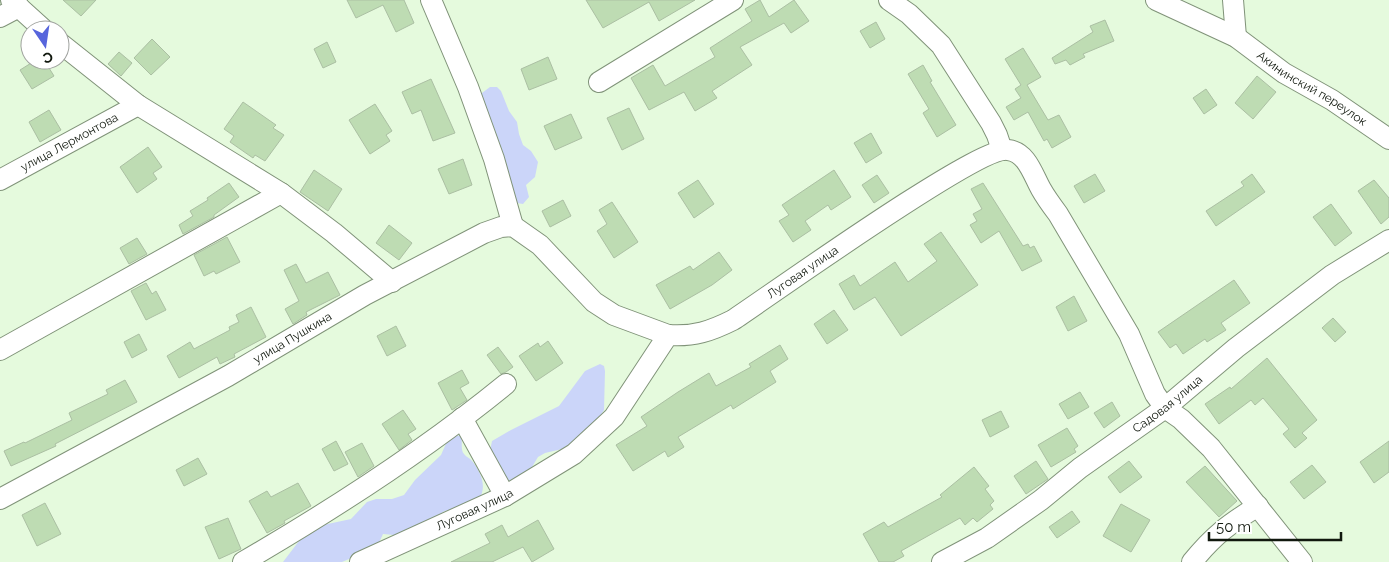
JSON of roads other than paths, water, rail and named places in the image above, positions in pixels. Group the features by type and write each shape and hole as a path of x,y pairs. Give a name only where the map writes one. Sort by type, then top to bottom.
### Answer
{"street":[{"path":"431,0 468,86 494,159 513,226 540,245 594,302 614,315 668,335"},
{"path":"599,82 733,0"},
{"path":"889,0 909,14 941,45 998,135 1002,150 1016,152 1030,167 1046,198 1058,214 1129,334 1155,394 1165,408 1212,448 1302,562"},
{"name":"Акининский переулок","path":"1156,0 1236,37 1284,73 1332,100 1389,139"},
{"path":"1234,0 1236,37"},
{"path":"0,17 15,3 33,20"},
{"path":"70,51 138,105 281,194 334,233 392,282"},
{"name":"улица Лермонтова","path":"0,180 138,105"},
{"name":"Луговая улица","path":"360,562 504,496 574,454 614,418 668,335 685,336 702,333 734,320 945,178 990,154 1002,150"},
{"path":"0,350 281,194"},
{"name":"улица Пушкина","path":"0,499 228,376 366,296 484,233 501,227 513,226"},
{"name":"Садовая улица","path":"942,562 987,538 1041,500 1080,468 1165,408 1236,348 1332,275 1389,240"},
{"path":"244,562 342,502 462,418 506,384"},
{"path":"462,418 504,496"},
{"path":"1192,562 1214,536 1258,506"}]}
